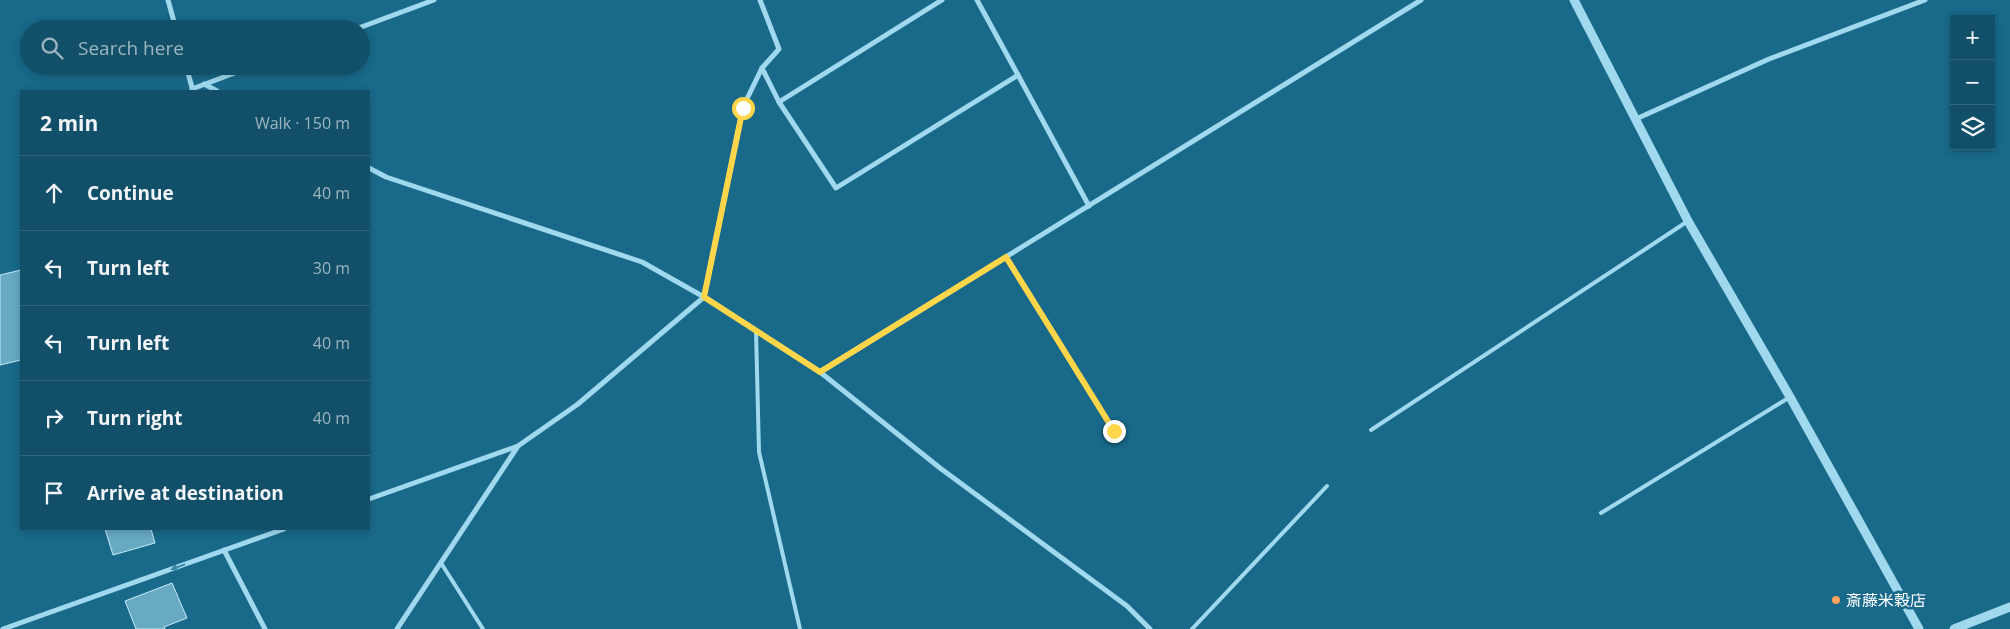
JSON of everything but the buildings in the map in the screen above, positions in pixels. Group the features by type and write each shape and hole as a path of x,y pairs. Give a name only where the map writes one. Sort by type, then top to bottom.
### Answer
{"street":[{"path":"168,0 174,20"},
{"path":"370,24 434,0"},
{"path":"370,499 518,446 578,404 704,297 743,108 762,68 778,49 760,0"},
{"path":"780,102 942,0"},
{"path":"977,0 1088,206"},
{"path":"820,372 1421,0"},
{"path":"1574,0 1688,221 1790,397 1919,629"},
{"path":"1636,119 1769,59 1924,0"},
{"path":"762,68 780,102 836,188 1018,75"},
{"path":"188,75 192,90 229,75"},
{"path":"204,84 215,90"},
{"path":"370,169 386,177 642,262 704,297 820,372 940,468 1127,606 1150,629"},
{"path":"397,629 518,446"},
{"path":"3,629 281,530"},
{"path":"224,550 265,629"},
{"path":"1954,629 2010,607"}],"lane":[{"path":"1371,430 1688,221"},
{"path":"1006,257 1114,431"},
{"path":"756,331 760,452 800,629"},
{"path":"1601,513 1790,397"},
{"path":"1192,629 1328,486"},
{"path":"441,563 483,629"}],"place":[{"name":"斎藤米穀店","path":"1836,600"}],"route":[{"path":"743,108 704,297 820,372 1006,257 1114,431"}]}
